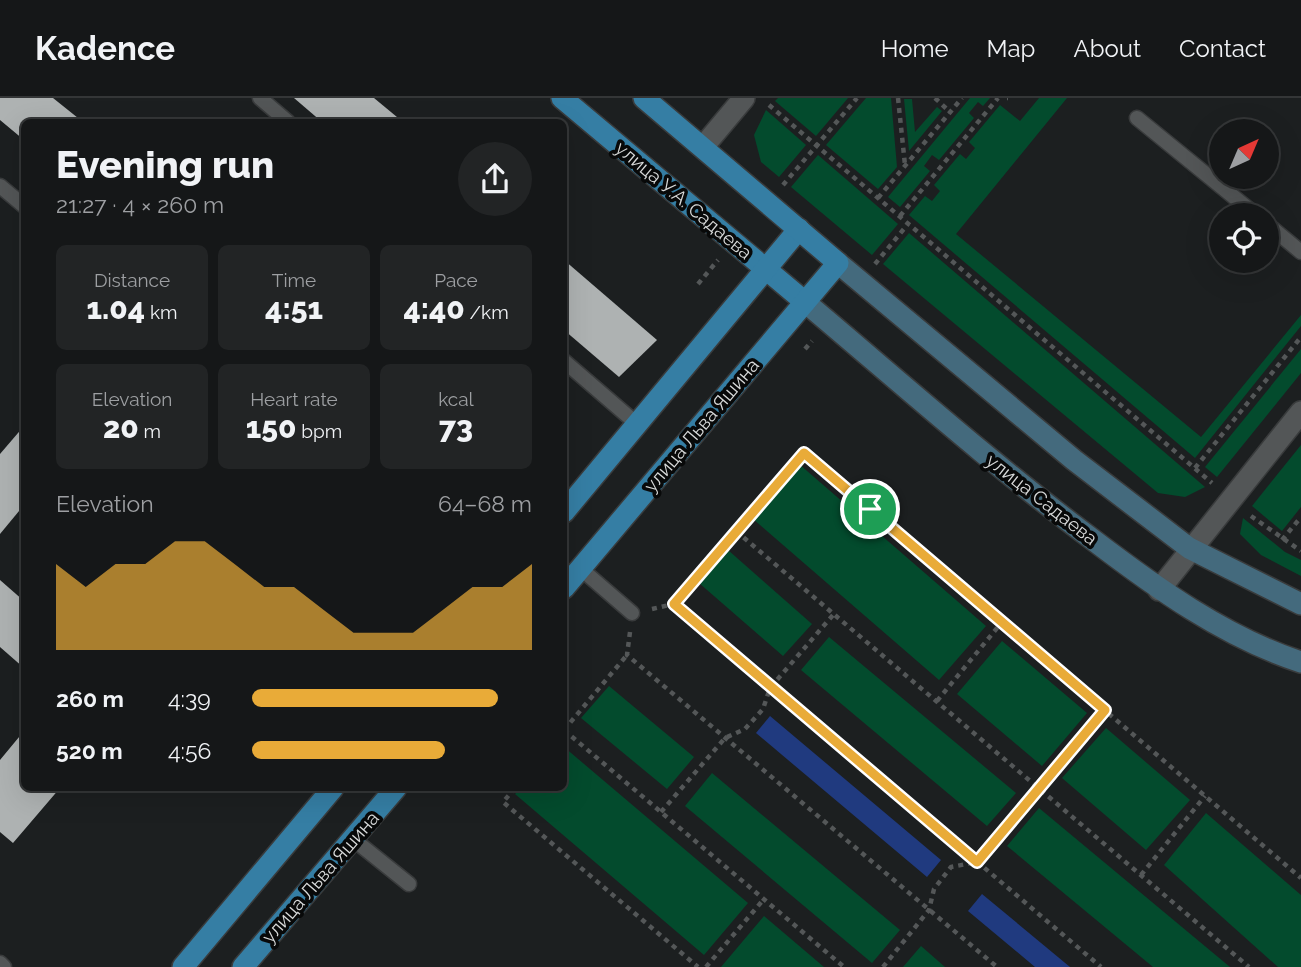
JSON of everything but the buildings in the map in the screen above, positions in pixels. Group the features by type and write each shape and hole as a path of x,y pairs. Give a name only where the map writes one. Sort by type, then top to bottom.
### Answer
{"main road":[{"name":"улица У.А. Садаева","path":"562,98 805,302"},
{"path":"644,98 1074,460 1189,548 1301,604"},
{"path":"567,508 799,229"},
{"name":"улица Льва Яшина","path":"567,584 838,263"},
{"name":"улица Садаева","path":"805,302 1040,500 1159,590 1272,653 1301,662"},
{"path":"183,967 330,791"},
{"name":"улица Льва Яшина","path":"243,967 393,791"}],"street":[{"path":"703,147 744,98"},
{"path":"1159,590 1189,548 1301,412"}],"lane":[{"path":"260,98 284,119"},
{"path":"1136,118 1241,203"},
{"path":"0,186 21,204"},
{"path":"1279,234 1301,252"},
{"path":"567,364 637,424"},
{"path":"580,568 632,613"},
{"path":"353,839 409,884"},
{"path":"0,963 4,967"}],"path":[{"path":"760,98 1230,499 1301,551"},
{"path":"898,98 905,166"},
{"path":"934,98 950,112"},
{"path":"878,198 962,98"},
{"path":"900,216 998,98"},
{"path":"1195,468 1301,337"},
{"path":"567,726 627,655 632,613 674,604 804,453 1301,878"},
{"path":"1283,540 1301,517"},
{"path":"736,531 1250,967"},
{"path":"674,604 1101,967"},
{"path":"661,812 725,738 744,729 763,709 770,688 833,615"},
{"path":"937,701 1002,622"},
{"path":"627,655 997,967"},
{"path":"883,967 929,910 934,889 951,867 977,862 1105,710"},
{"path":"567,733 844,967"},
{"path":"512,791 503,802 698,967"},
{"path":"1141,875 1205,796"},
{"path":"706,967 764,899"}],"green space":[{"path":"778,98 848,98 816,136 775,101"},
{"path":"866,98 891,98 897,167 878,189 826,145"},
{"path":"970,98 990,98 983,106 978,102 969,113 974,118 939,160 932,155 924,166 930,171 900,207 888,197"},
{"path":"1039,98 1067,98 956,234 1201,437 1301,315 1301,326 1195,458 909,215 925,196 932,201 940,191 934,185 960,154 966,159 975,148 969,142 1000,105 1020,121"},
{"path":"904,99 912,99 915,132 937,107 942,111 909,151"},
{"path":"766,110 806,145 779,177 761,162 754,135"},
{"path":"818,155 898,224 872,255 791,187"},
{"path":"909,233 1205,487 1185,497 1158,493 883,264"},
{"path":"1301,349 1301,373 1217,477 1205,467"},
{"path":"1301,445 1301,507 1282,531 1252,506"},
{"path":"799,464 986,626 939,680 752,518"},
{"path":"1243,518 1285,552 1301,560 1301,576 1261,555 1240,534"},
{"path":"728,550 812,624 783,656 699,583"},
{"path":"829,637 1016,793 987,826 801,670"},
{"path":"1002,641 1087,713 1042,766 957,694"},
{"path":"609,686 694,757 667,789 581,718"},
{"path":"1106,728 1190,800 1146,850 1062,778"},
{"path":"567,750 748,903 704,955 515,794 518,791 567,791"},
{"path":"712,773 900,930 872,963 685,806"},
{"path":"1039,808 1230,967 1153,967 1007,846"},
{"path":"1206,813 1301,895 1301,967 1278,967 1164,865"},
{"path":"764,916 824,967 721,967"},
{"path":"921,946 945,967 903,967"}],"water":[{"path":"770,716 941,860 927,877 756,733"},
{"path":"982,894 1070,967 1035,967 968,911"}],"route":[{"path":"804,453 870,509 1105,710 977,862 674,604 804,453"}]}
